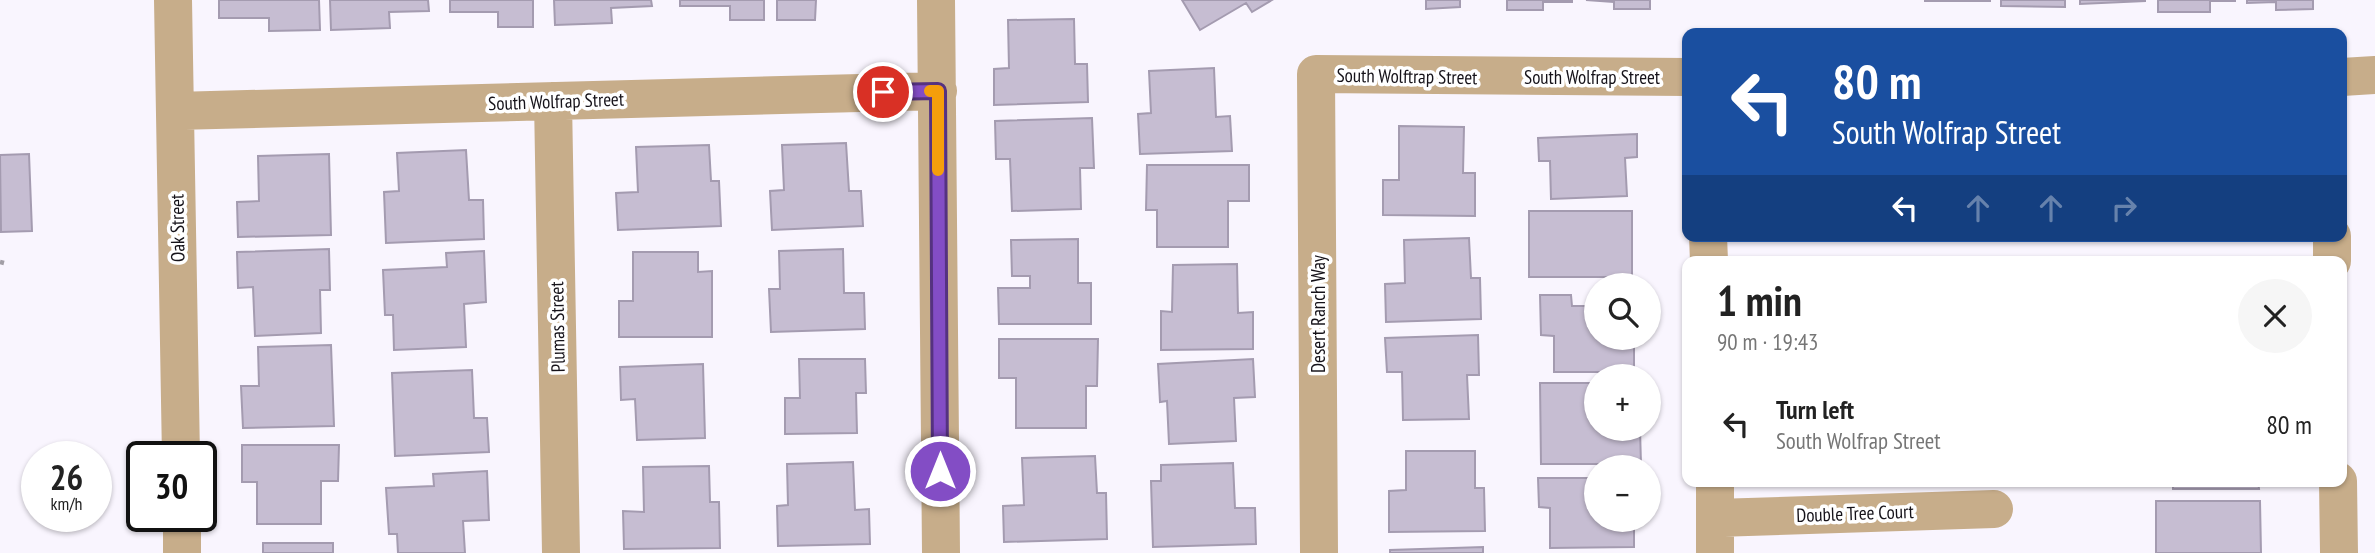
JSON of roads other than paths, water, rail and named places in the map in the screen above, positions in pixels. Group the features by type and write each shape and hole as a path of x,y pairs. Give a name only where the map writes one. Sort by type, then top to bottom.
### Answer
{"street":[{"name":"Oak Street","path":"173,0 181,441"},
{"path":"936,0 941,553"},
{"name":"South Wolftrap Street","path":"1316,74 1497,77"},
{"name":"Desert Ranch Way","path":"1316,74 1319,553"},
{"path":"2347,76 2375,75"},
{"name":"South Wolfrap Street","path":"1497,77 1682,77"},
{"name":"South Wolfrap Street","path":"174,111 938,91"},
{"name":"Plumas Street","path":"553,101 561,553"},
{"path":"2337,487 2339,553"},
{"name":"Double Tree Court","path":"1715,517 1994,509"},
{"path":"182,532 182,553"}]}
